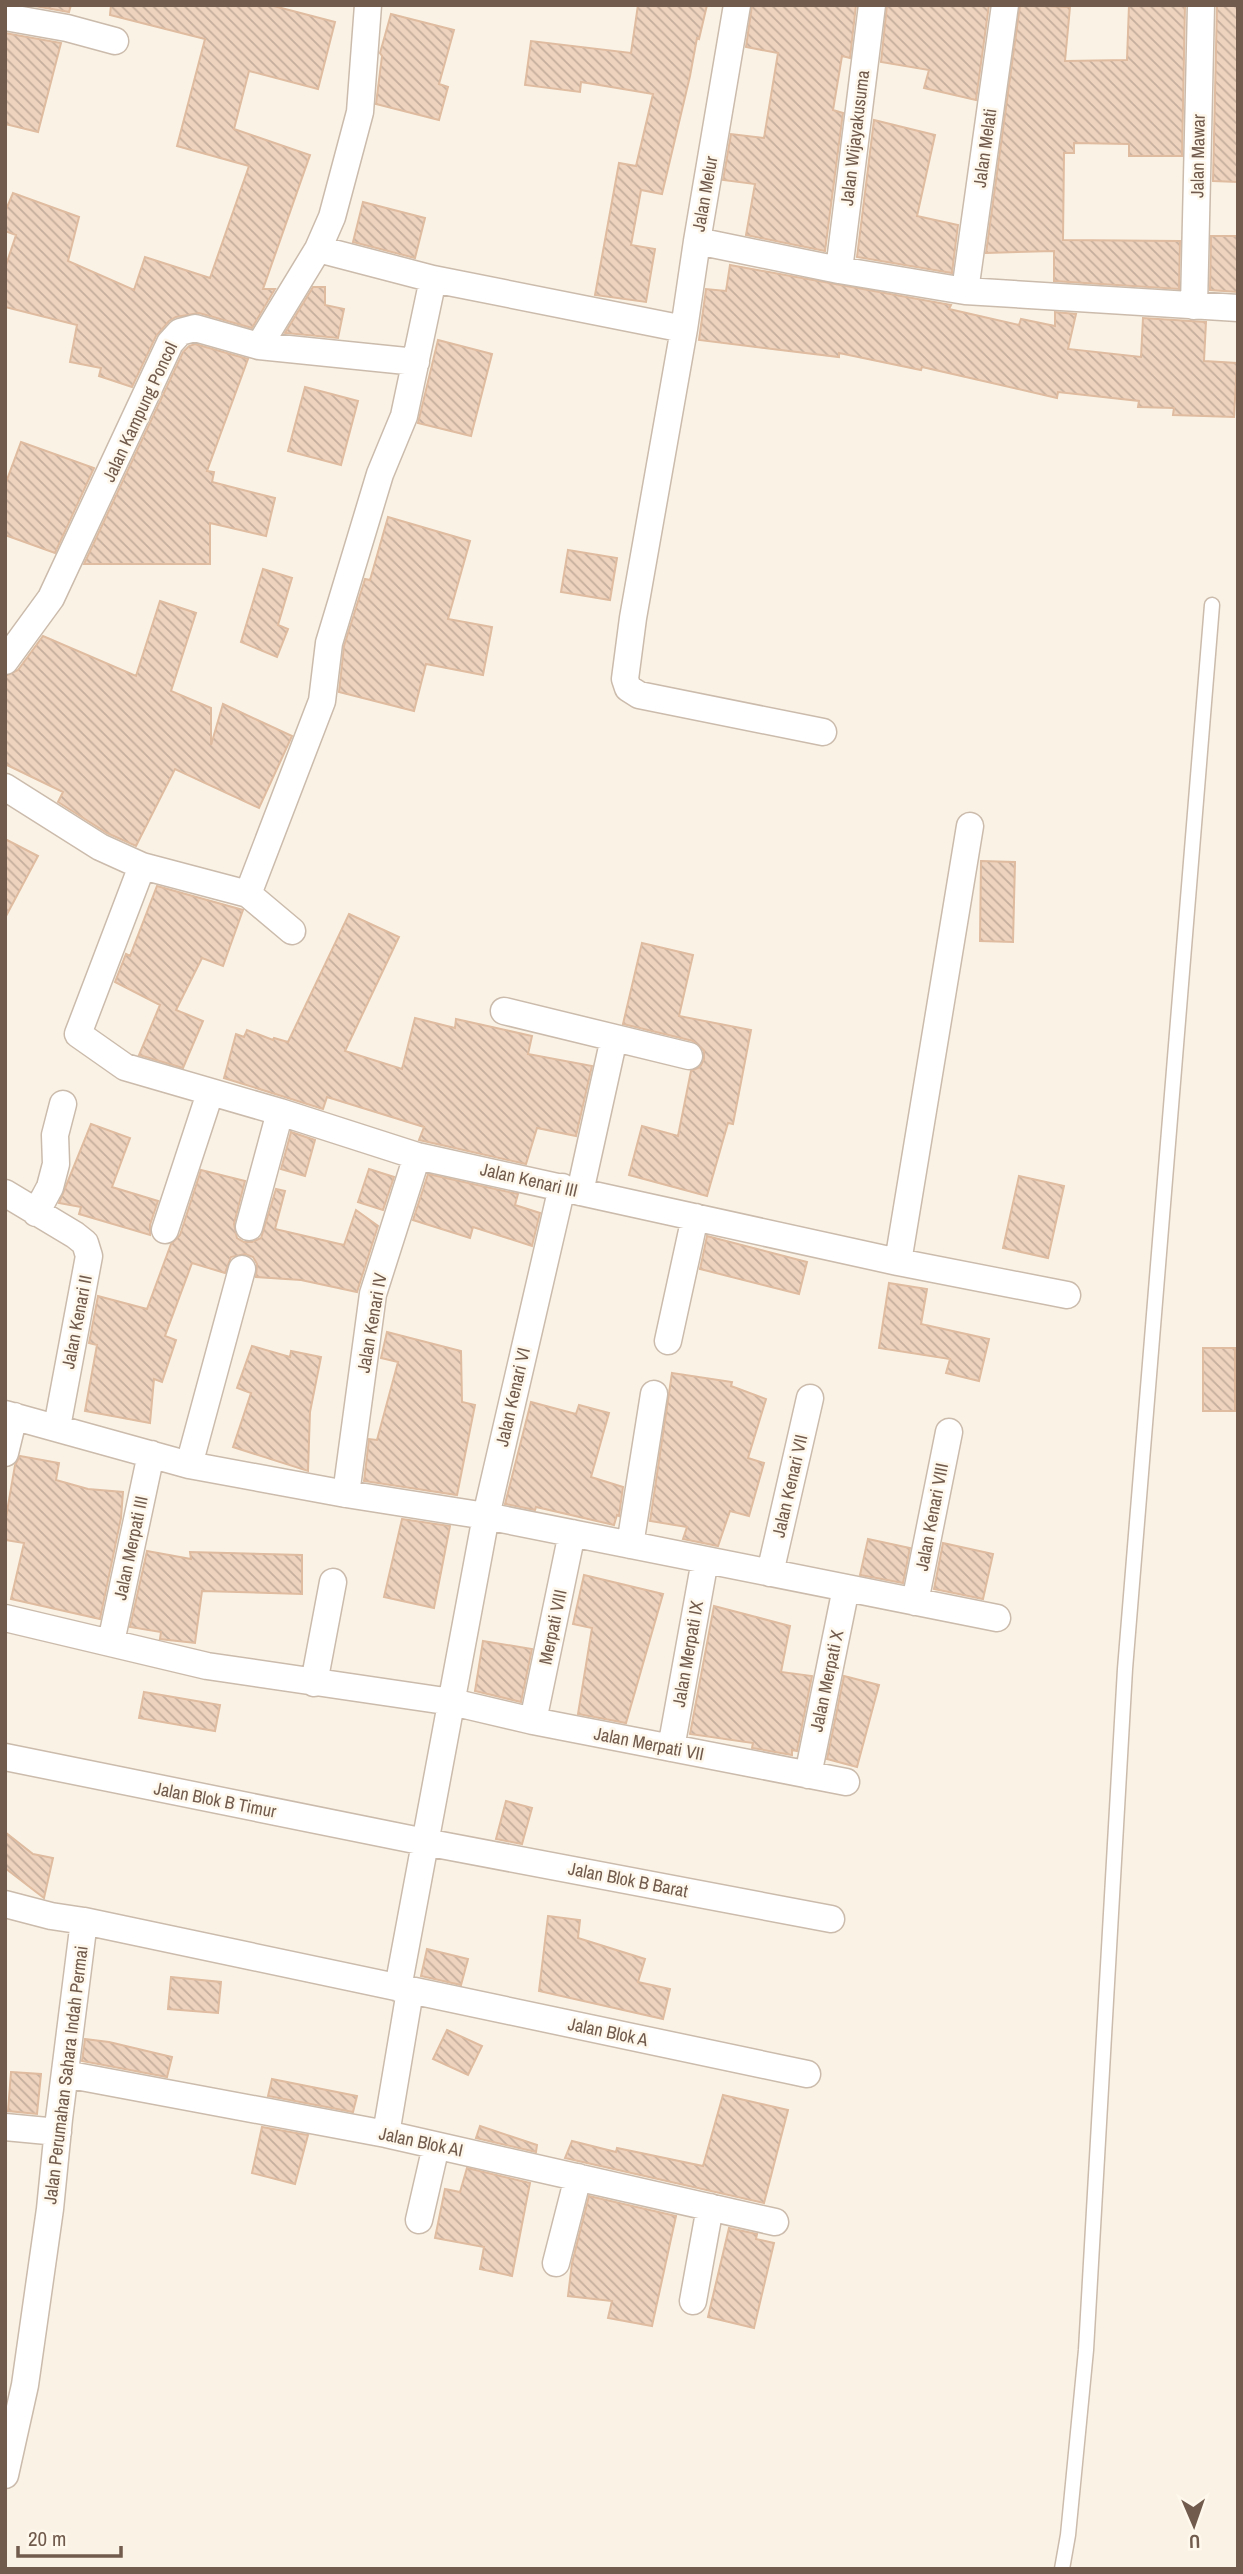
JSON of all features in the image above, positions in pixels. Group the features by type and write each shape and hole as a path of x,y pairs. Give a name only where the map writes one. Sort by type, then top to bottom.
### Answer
{"street":[{"path":"258,346 318,249 332,217 360,112 368,5"},
{"name":"Jalan Melur","path":"737,5 697,241 839,270 965,291 1238,308"},
{"name":"Jalan Wijayakusuma","path":"839,270 872,5"},
{"name":"Jalan Melati","path":"965,291 1005,5"},
{"name":"Jalan Mawar","path":"1194,306 1201,5"},
{"path":"5,17 67,28 115,41"},
{"path":"697,241 625,679 628,688 639,695 823,732"},
{"path":"318,249 433,279 684,329"},
{"path":"248,894 322,701 329,643 380,474 404,416 433,279"},
{"name":"Jalan Kampung Poncol","path":"5,660 51,598 170,343 180,332 195,328 258,346 416,362"},
{"path":"5,787 100,848 142,866 248,894 292,931"},
{"path":"898,1262 970,826"},
{"name":"Jalan Kenari III","path":"142,866 78,1034 125,1067 417,1156 898,1262 1067,1295"},
{"path":"504,1011 689,1056"},
{"name":"Jalan Kenari VI","path":"386,2134 425,1842 486,1516 540,1278 571,1189 614,1038"},
{"path":"165,1230 210,1093"},
{"path":"22,1204 50,1187 56,1164 55,1135 63,1104"},
{"path":"249,1227 279,1112"},
{"name":"Jalan Kenari IV","path":"346,1494 373,1294 417,1156"},
{"name":"Jalan Kenari II","path":"22,1204 75,1234 85,1243 89,1256 57,1427"},
{"path":"668,1341 695,1217"},
{"path":"189,1465 242,1269"},
{"path":"630,1545 654,1394"},
{"name":"Jalan Kenari VII","path":"770,1573 810,1398"},
{"path":"5,1453 10,1415 189,1465 486,1516 997,1618"},
{"name":"Jalan Kenari VIII","path":"915,1602 949,1432"},
{"name":"Jalan Merpati III","path":"111,1642 151,1454"},
{"name":"Merpati VIII","path":"533,1721 572,1534"},
{"name":"Jalan Merpati IX","path":"671,1748 705,1560"},
{"path":"314,1683 333,1582"},
{"name":"Jalan Merpati X","path":"808,1775 846,1588"},
{"name":"Jalan Merpati VII","path":"5,1618 207,1666 452,1702 533,1721 846,1782"},
{"name":"Jalan Blok B Timur","path":"5,1757 425,1842"},
{"name":"Jalan Blok B Barat","path":"425,1842 831,1919"},
{"path":"5,1904 84,1921"},
{"name":"Jalan Perumahan Sahara Indah Permai","path":"5,2475 25,2385 51,2209 84,1921 404,1989"},
{"name":"Jalan Blok A","path":"404,1989 807,2074"},
{"name":"Jalan Blok AI","path":"65,2074 386,2134 775,2222"},
{"path":"5,2127 58,2132"},
{"path":"419,2220 436,2146"},
{"path":"556,2263 578,2177"},
{"path":"693,2301 710,2207"}],"lane":[{"path":"1062,2569 1068,2535 1086,2350 1125,1669 1212,605"}],"building":[{"path":"29,5 71,5 69,12"},
{"path":"111,5 270,5 335,22 318,89 249,71 234,129 310,155 263,289 275,289 252,328 199,313 169,321 156,336 132,387 99,376 101,368 70,362 77,325 5,307 5,268 16,235 5,231 5,212 13,193 79,217 68,261 134,290 145,257 210,278 249,166 177,146 205,39 110,15"},
{"path":"638,5 707,5 662,194 641,190 631,245 655,249 646,302 595,295 619,163 636,166 653,94 581,82 580,92 525,85 531,41 631,53"},
{"path":"752,5 856,5 850,58 842,56 833,110 843,113 825,251 746,235 755,184 723,180 731,134 764,138 778,53 746,47"},
{"path":"887,5 989,5 976,100 924,88 929,70 881,62"},
{"path":"1020,5 1070,7 1065,61 1127,60 1129,5 1185,5 1182,156 1129,156 1129,144 1074,143 1074,153 1064,153 1063,240 1180,241 1179,289 1054,281 1054,251 986,253"},
{"path":"1217,5 1238,5 1238,182 1213,181"},
{"path":"391,14 454,30 439,84 448,87 439,120 376,104 382,56 380,53"},
{"path":"5,33 61,43 38,132 5,124"},
{"path":"874,120 935,135 917,216 958,225 952,273 857,257"},
{"path":"363,202 425,218 415,258 353,242"},
{"path":"1211,236 1238,236 1238,292 1210,290"},
{"path":"730,265 951,305 949,309 1019,325 1021,319 1055,326 1055,312 1076,314 1068,349 1141,357 1143,318 1206,322 1204,361 1237,363 1234,417 1173,415 1174,408 1138,407 1139,401 1058,392 1057,398 922,367 921,370 839,353 839,357 699,340 706,289 726,291"},
{"path":"313,287 325,287 325,305 344,309 338,338 285,333"},
{"path":"438,340 492,354 471,436 418,423"},
{"path":"195,344 248,359 207,471 214,472 212,482 275,498 266,536 210,523 210,564 84,564 183,352"},
{"path":"305,387 358,401 341,465 288,451"},
{"path":"21,442 94,468 55,553 5,535 5,485"},
{"path":"388,517 470,541 448,619 492,627 483,675 426,664 414,711 339,692 344,646 365,579 370,580"},
{"path":"568,550 617,558 610,600 561,592"},
{"path":"263,569 292,578 278,625 288,629 277,657 241,642"},
{"path":"160,601 196,613 171,691 211,708 211,745 223,704 292,736 259,808 175,769 136,846 107,833 58,802 63,792 5,764 5,676 18,670 43,636 136,676"},
{"path":"5,839 38,856 5,918"},
{"path":"981,861 1015,862 1013,942 980,941"},
{"path":"157,886 243,910 223,966 202,958 176,1010 203,1021 183,1068 139,1055 160,1005 115,982 126,954 130,956"},
{"path":"349,914 399,937 345,1051 402,1069 415,1018 455,1028 456,1019 532,1036 528,1054 592,1066 576,1136 537,1128 526,1164 419,1140 424,1127 327,1097 323,1109 224,1078 236,1034 244,1037 247,1030 273,1040 274,1038 288,1042"},
{"path":"642,943 693,955 679,1016 751,1030 733,1124 728,1123 707,1196 629,1175 642,1126 678,1136 691,1071 700,1067 704,1059 704,1051 693,1041 623,1024"},
{"path":"91,1124 130,1138 112,1187 158,1201 150,1225 150,1235 79,1214 81,1207 59,1203"},
{"path":"291,1132 315,1140 305,1176 281,1169"},
{"path":"369,1169 394,1177 383,1210 358,1202"},
{"path":"201,1170 245,1181 234,1224 237,1238 244,1242 261,1238 276,1189 285,1191 275,1229 344,1245 356,1210 378,1226 357,1292 301,1280 256,1277 257,1264 253,1257 245,1254 231,1257 225,1273 192,1263 165,1336 176,1340 162,1382 154,1379 150,1423 85,1411 97,1345 89,1343 98,1296 147,1309 171,1244 180,1235"},
{"path":"428,1174 518,1194 515,1205 540,1213 532,1246 473,1227 470,1238 413,1220"},
{"path":"1019,1176 1064,1186 1048,1258 1003,1248"},
{"path":"707,1236 807,1262 799,1294 700,1269"},
{"path":"889,1283 927,1289 921,1324 989,1339 979,1381 946,1373 950,1359 879,1348"},
{"path":"387,1332 461,1351 462,1402 475,1405 457,1495 364,1481 369,1439 377,1440 398,1362 381,1358"},
{"path":"252,1346 290,1357 291,1351 321,1357 310,1412 308,1471 233,1447 251,1393 237,1388"},
{"path":"1203,1348 1235,1348 1235,1411 1203,1411"},
{"path":"672,1373 732,1382 731,1386 766,1399 748,1458 764,1463 749,1516 730,1511 718,1546 683,1539 687,1527 650,1521"},
{"path":"531,1402 576,1414 579,1405 609,1413 591,1477 623,1487 619,1516 617,1515 614,1525 536,1507 535,1510 505,1504"},
{"path":"20,1456 59,1463 56,1480 88,1489 123,1492 121,1518 100,1619 11,1599 24,1543 5,1540 5,1523 15,1465"},
{"path":"402,1519 450,1526 434,1608 384,1597"},
{"path":"868,1539 910,1548 903,1583 860,1575"},
{"path":"943,1543 993,1554 983,1599 934,1589"},
{"path":"147,1551 191,1559 190,1552 302,1555 302,1594 202,1591 195,1643 160,1639 161,1632 130,1627"},
{"path":"584,1575 663,1594 626,1723 578,1714 592,1628 573,1624"},
{"path":"714,1606 790,1626 781,1672 812,1676 797,1751 792,1750 792,1755 752,1748 753,1743 690,1734"},
{"path":"483,1641 532,1649 521,1702 475,1691"},
{"path":"844,1676 879,1685 857,1767 827,1759"},
{"path":"144,1692 220,1705 215,1731 139,1718"},
{"path":"506,1801 532,1808 522,1844 496,1839"},
{"path":"5,1832 33,1854 53,1858 44,1898 5,1868"},
{"path":"548,1916 580,1920 578,1938 645,1959 638,1982 670,1989 663,2019 539,1991"},
{"path":"427,1949 468,1959 461,1985 421,1976"},
{"path":"171,1977 221,1982 218,2013 168,2009"},
{"path":"447,2030 482,2046 468,2075 433,2059"},
{"path":"85,2039 172,2057 167,2077 82,2061"},
{"path":"11,2072 41,2074 37,2114 8,2111"},
{"path":"272,2079 357,2096 353,2112 268,2096"},
{"path":"723,2095 788,2110 764,2203 565,2158 572,2141 616,2152 617,2148 703,2166"},
{"path":"480,2126 537,2145 536,2152 476,2138"},
{"path":"262,2127 308,2135 295,2184 252,2173"},
{"path":"467,2168 530,2183 512,2276 480,2269 484,2247 435,2238 445,2189 460,2192"},
{"path":"589,2196 676,2216 652,2326 608,2318 612,2301 568,2296 572,2263"},
{"path":"729,2228 757,2234 756,2239 774,2243 754,2328 708,2317"}]}
